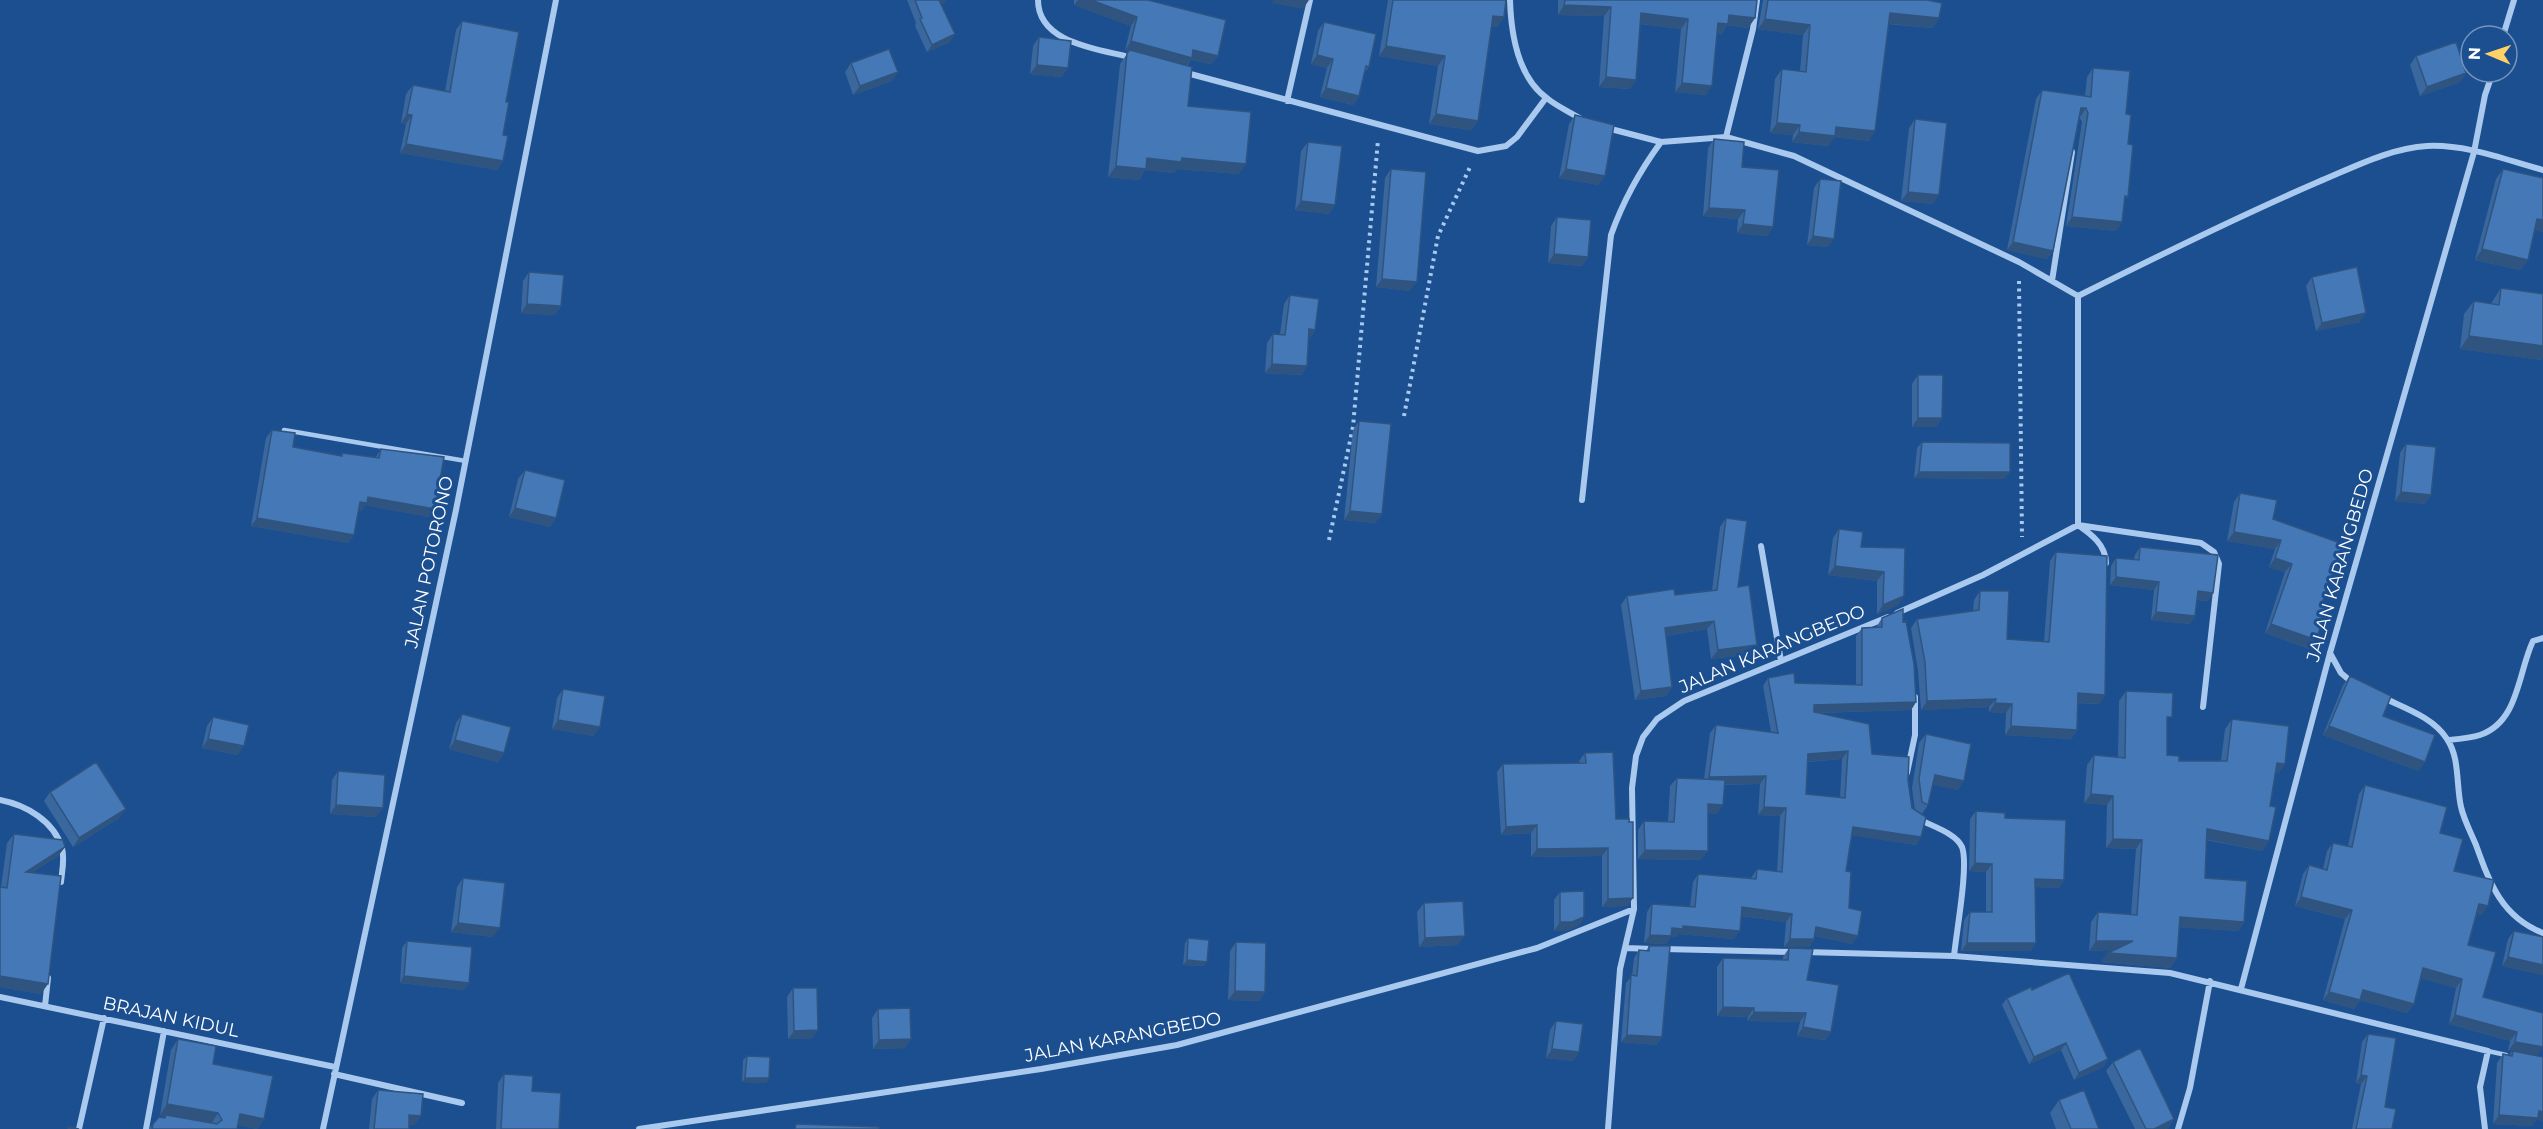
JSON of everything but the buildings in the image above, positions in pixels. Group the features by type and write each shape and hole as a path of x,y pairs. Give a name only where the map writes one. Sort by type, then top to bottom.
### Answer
{"street":[{"name":"JALAN POTORONO","path":"323,1129 466,460 556,0"},
{"path":"1038,0 1042,21 1058,37 1144,62"},
{"path":"1287,101 1310,0"},
{"path":"1510,0 1511,16 1523,70 1546,98 1589,124"},
{"path":"1726,136 1753,29 1757,0"},
{"path":"2507,24 2514,0"},
{"path":"1177,71 1478,151 1506,146 1517,137 1546,98"},
{"name":"JALAN KARANGBEDO","path":"2241,989 2330,653 2474,152 2489,84"},
{"path":"1600,126 1661,142 1726,136 1794,156 2019,262 2078,296"},
{"path":"1582,500 1611,235 1622,206 1640,171 1661,142"},
{"path":"2052,281 2073,144"},
{"path":"2078,296 2240,215 2366,162 2425,146 2457,147 2543,170"},
{"path":"2078,296 2078,525"},
{"path":"2078,525 2092,535 2104,551 2106,570"},
{"path":"2078,525 2201,543 2214,552 2219,564 2203,707"},
{"name":"JALAN KARANGBEDO","path":"1608,1129 1617,1002 1634,909 1632,788 1636,756 1643,737 1657,719 1684,701 1983,575 2078,525"},
{"path":"1761,546 1781,661"},
{"path":"1902,611 1904,622"},
{"path":"2448,740 2481,735 2497,726 2511,707 2533,641 2543,638"},
{"path":"2330,653 2341,673 2361,687"},
{"path":"1906,786 1915,735 1914,686"},
{"path":"2378,695 2433,723 2448,740 2456,768 2461,808 2488,879 2502,903 2524,926 2543,933"},
{"path":"0,800 32,810 51,828 62,846 64,857 59,891"},
{"path":"1911,815 1952,837 1962,847 1963,868 1954,956"},
{"name":"JALAN KARANGBEDO","path":"639,1129 1041,1069 1177,1045 1537,948 1634,909"},
{"path":"1626,948 1954,956 2170,973 2210,981 2488,1051 2480,1088 2485,1129"},
{"path":"45,1006 49,972"},
{"path":"2178,1129 2190,1088 2210,981"},
{"name":"BRAJAN KIDUL","path":"0,997 164,1031 462,1103"},
{"path":"79,1129 104,1018"},
{"path":"146,1129 164,1031"},
{"path":"148,1118 159,1120"}],"lane":[{"path":"284,430 466,460"},
{"path":"2488,1051 2509,1056"}],"path":[{"path":"1329,540 1353,427 1371,244 1379,124"},
{"path":"1404,416 1438,236 1478,151"},
{"path":"2019,262 2022,555"}]}
